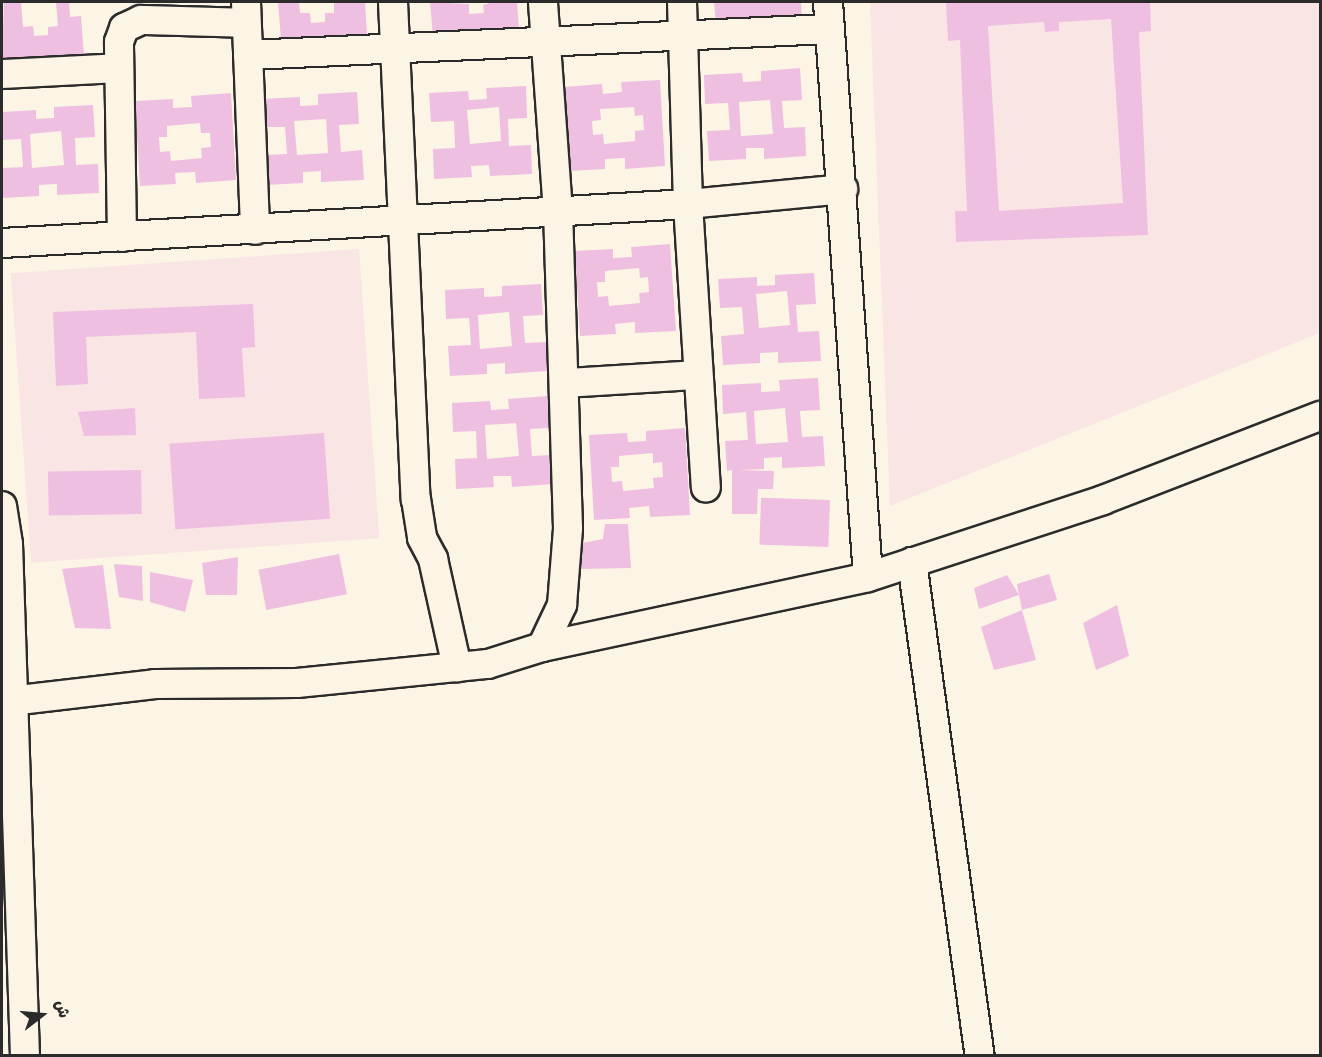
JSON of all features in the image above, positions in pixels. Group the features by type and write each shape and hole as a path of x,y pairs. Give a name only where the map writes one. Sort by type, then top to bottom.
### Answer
{"street":[{"path":"393,2 416,499 422,538 434,559 458,667"},
{"path":"542,647 562,604 566,568 566,383 558,212 543,2"},
{"path":"682,2 688,204 697,375 706,487"},
{"path":"123,237 119,68 124,28 141,20 246,12 255,230"},
{"path":"248,55 395,51 683,34 829,15 843,189 868,576"},
{"path":"2,74 119,68"},
{"path":"2,243 688,204 843,189"},
{"path":"566,383 697,375"},
{"path":"7,702 155,684 297,683 488,664 542,647 868,576 1103,500 1320,416"},
{"path":"2,506 8,544 7,702 25,1056"},
{"path":"912,562 980,1056"}],"shaded area":[{"path":"870,2 1320,2 1320,333 890,506"},
{"path":"359,249 379,538 31,563 11,273"}],"building":[{"path":"4,2 21,2 23,27 33,26 34,36 48,35 48,27 58,26 56,2 69,2 70,17 81,16 84,56 2,62"},
{"path":"278,2 299,2 300,13 310,13 311,23 325,22 325,13 334,13 334,2 365,2 367,34 281,40"},
{"path":"430,2 469,4 469,14 484,13 483,5 493,2 517,2 519,29 433,36"},
{"path":"714,2 801,2 802,20 716,26"},
{"path":"946,2 1150,2 1151,31 1139,32 1148,235 956,242 955,211 967,211 960,40 948,41","holes":["1111,19 1123,203 999,211 988,26 1044,22 1045,32 1059,31 1059,22"]},
{"path":"800,68 802,100 782,101 784,128 805,127 806,156 764,159 764,148 746,148 746,159 709,161 707,131 730,130 728,103 705,104 704,75 742,73 743,82 761,81 761,71","holes":["770,100 773,134 741,136 739,102"]},
{"path":"660,80 665,166 625,169 625,158 605,159 605,169 569,171 564,87 602,84 603,94 622,92 621,82","holes":["634,107 635,116 643,115 644,130 635,131 635,141 604,144 603,134 593,135 592,121 601,120 600,109"]},
{"path":"526,86 527,118 508,119 509,146 531,145 532,174 490,176 489,165 471,166 472,177 434,179 433,149 455,148 454,121 431,122 429,93 468,91 469,100 487,99 486,88","holes":["499,107 501,141 470,144 467,110"]},
{"path":"357,92 359,124 339,125 341,152 362,150 364,180 321,182 321,171 303,172 303,183 266,185 264,155 287,154 285,127 263,127 261,99 300,97 300,106 318,105 318,94","holes":["326,119 328,153 297,155 294,121"]},
{"path":"231,93 236,180 196,183 195,172 175,173 176,184 140,186 135,101 173,99 173,108 192,107 191,96","holes":["200,123 201,133 210,133 211,147 201,148 202,158 171,161 170,151 160,152 159,137 167,137 167,126"]},
{"path":"93,105 95,137 75,138 76,165 98,164 99,193 57,195 57,184 39,185 39,196 2,198 2,168 23,167 21,139 2,140 2,112 36,110 36,119 54,118 54,107","holes":["61,131 64,165 32,168 30,134"]},
{"path":"670,244 676,331 635,333 635,322 615,324 616,334 580,336 575,251 613,249 613,258 632,257 631,247","holes":["639,268 640,278 648,277 649,292 639,293 640,303 609,306 608,296 598,297 597,282 605,282 605,271"]},
{"path":"814,273 816,304 796,305 798,332 819,331 821,361 778,363 778,352 760,353 760,363 723,365 721,336 744,334 742,307 720,308 718,279 757,277 757,286 775,285 775,275","holes":["787,291 790,325 759,328 756,294"]},
{"path":"541,284 543,315 523,316 525,343 546,342 547,371 505,374 505,363 487,364 487,374 450,376 448,346 471,345 469,318 446,319 445,290 484,288 484,297 502,296 502,286","holes":["509,312 512,346 480,349 478,315"]},
{"path":"253,304 255,347 242,348 245,397 199,399 196,332 86,337 88,384 56,386 53,312"},
{"path":"818,378 820,410 800,411 802,437 823,436 825,466 782,468 782,457 764,458 764,469 739,470 774,471 773,489 758,489 757,514 732,514 732,470 727,471 725,441 748,440 746,412 723,414 722,385 761,383 761,392 780,391 779,380","holes":["785,408 788,442 756,444 754,411"]},
{"path":"548,396 549,428 530,429 532,456 552,455 554,484 512,487 511,476 493,476 494,487 456,489 455,459 477,458 476,431 453,432 452,403 490,401 491,410 509,409 508,399","holes":["516,423 519,456 487,459 485,425"]},
{"path":"135,408 136,435 84,436 78,412"},
{"path":"685,428 690,515 650,517 649,506 629,508 630,518 594,520 589,435 627,433 628,442 646,441 646,431","holes":["653,453 653,463 662,462 663,477 653,478 654,488 623,491 622,481 612,482 611,467 619,467 619,456"]},
{"path":"324,433 330,519 175,530 169,444"},
{"path":"141,470 142,514 49,516 48,472"},
{"path":"761,498 830,500 828,547 759,545"},
{"path":"605,524 628,524 631,568 581,569 582,543 603,539"},
{"path":"339,554 347,594 266,610 259,570"},
{"path":"238,557 237,595 206,595 202,563"},
{"path":"114,564 142,566 143,601 119,597"},
{"path":"103,565 111,629 75,628 62,569"},
{"path":"150,572 193,580 185,612 150,602"},
{"path":"1049,574 1057,600 1022,610 1017,584"},
{"path":"1007,575 1019,595 979,609 974,588"},
{"path":"1117,605 1129,656 1096,670 1083,623"},
{"path":"1022,610 1036,660 994,670 981,627"}]}
